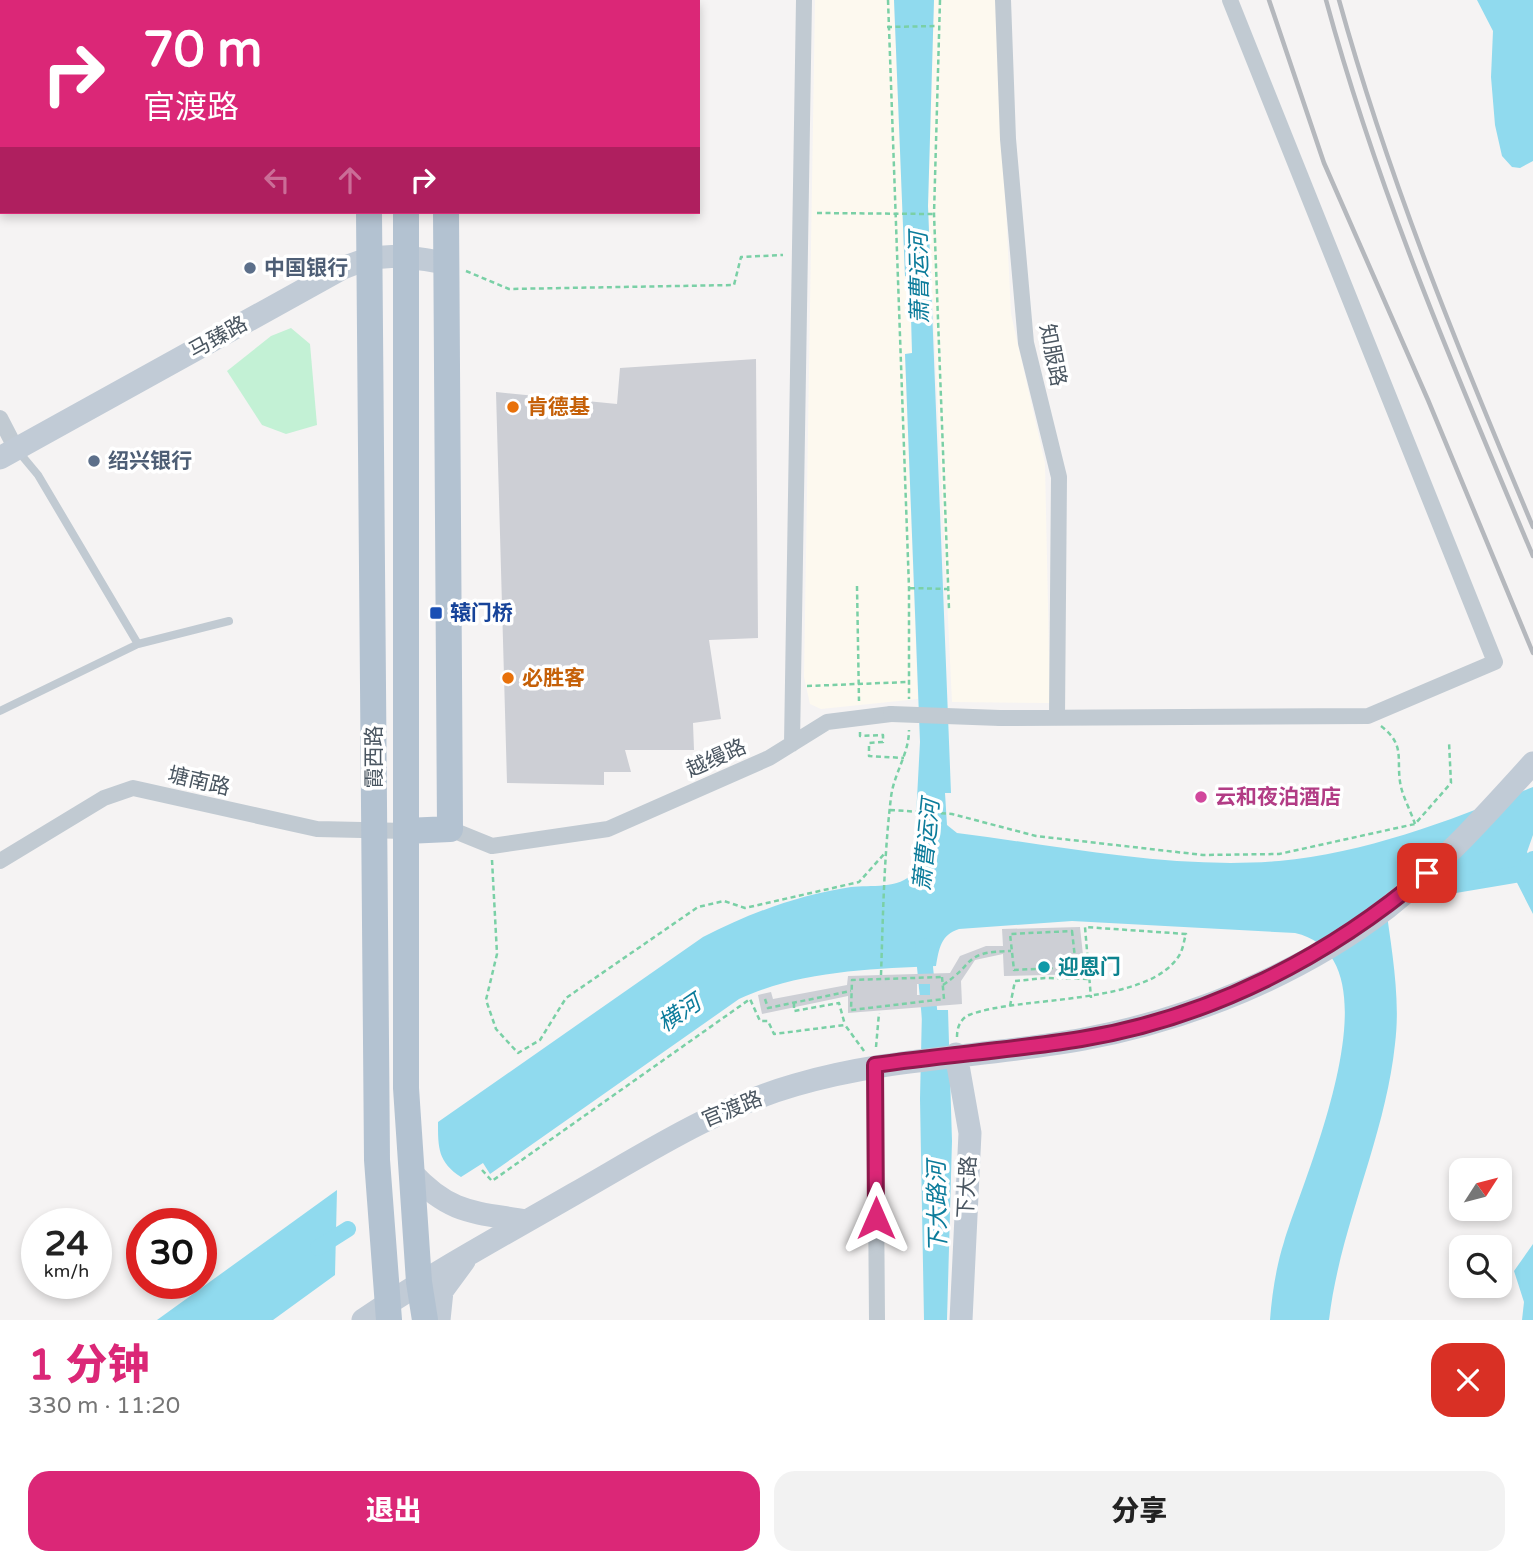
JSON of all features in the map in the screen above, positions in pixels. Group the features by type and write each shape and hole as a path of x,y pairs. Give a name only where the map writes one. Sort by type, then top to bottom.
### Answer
{"main road":[{"name":"霞西路","path":"369,214 377,1160 389,1311"},
{"name":"霞西路","path":"406,214 409,1135 419,1282 425,1320"},
{"path":"406,831 450,829 446,214"}],"street":[{"path":"792,744 804,0"},
{"name":"知服路","path":"1003,0 1008,139 1026,343 1059,477 1057,717"},
{"path":"1230,0 1495,662 1368,716"},
{"name":"马臻路","path":"8,453 343,268 370,257 406,257 446,263"},
{"path":"0,418 8,453"},
{"name":"越缦路","path":"492,846 608,829 769,758 827,722 891,714 1000,718 1368,716"},
{"name":"官渡路","path":"363,1320 389,1311 419,1282 698,1122 793,1085 875,1065 1082,1039 1155,1023 1238,992 1308,960 1385,909 1437,864 1533,763"},
{"name":"塘南路","path":"0,861 104,798 134,788 317,829 406,831"},
{"path":"450,829 492,846"},
{"name":"下大路","path":"956,1054 970,1133 961,1320"},
{"path":"875,1065 877,1320"},
{"path":"412,1173 432,1194 459,1210 526,1222"},
{"path":"439,1320 442,1292 470,1254"}],"lane":[{"path":"8,453 38,475 138,645"},
{"path":"0,711 138,645 229,621"}],"path":[{"path":"888,0 893,213 909,588 909,708"},
{"path":"940,0 934,214 949,609"},
{"path":"887,27 938,26"},
{"path":"799,213 934,214"},
{"path":"446,263 509,289 734,285 741,257 799,254"},
{"path":"857,586 859,684"},
{"path":"909,588 948,589"},
{"path":"793,686 909,682"},
{"path":"1368,716 1394,736 1402,765 1401,785 1415,824"},
{"path":"860,718 860,736 883,735 883,741 869,743 869,756 904,758"},
{"path":"881,975 883,877 890,810 892,792 909,747 909,721"},
{"path":"890,810 952,814 1036,836 1203,855 1279,854 1415,824 1451,783 1449,742"},
{"path":"492,846 497,954 486,1000 496,1029 518,1053 540,1040 566,998 698,907 724,901 745,908 859,882 886,852"},
{"path":"956,1054 957,1028 967,1016 1010,1006 1091,998 1154,977 1179,956 1186,934 1085,927 1091,998"},
{"path":"1072,931 1076,967 1014,970 1011,951 1010,934 1072,931"},
{"path":"943,985 954,978 968,960 985,952 1011,951"},
{"path":"1044,969 1045,978"},
{"path":"942,977 944,999 851,1010 851,991 852,980 942,977"},
{"path":"1010,1006 1015,981 1045,978 1090,979"},
{"path":"765,999 768,1008 851,991"},
{"path":"482,1170 492,1181 750,999 760,1021 768,1021 774,1034 845,1025"},
{"path":"794,1003 794,1011 839,1003 845,1025 875,1065"},
{"path":"875,1065 879,1013"}],"shaded area":[{"path":"815,0 894,0 905,276 910,277 912,354 905,355 918,699 821,709 810,704 804,677"},
{"path":"934,0 996,0 1011,314 1045,463 1050,703 952,702 928,206"}],"green space":[{"path":"291,328 310,344 317,425 286,434 262,425 227,371 271,336"}],"water":[{"name":"萧曹运河","path":"894,0 934,0 928,206 951,793 945,793 947,825 957,833 1158,860 1239,863 1279,861 1377,843 1440,823 1533,787 1533,835 1527,852 1533,863 1533,914 1511,871 1401,888 1385,900 1396,990 1395,1044 1382,1114 1343,1251 1329,1320 1270,1320 1273,1290 1284,1242 1325,1123 1338,1073 1344,1025 1342,983 1327,951 1295,933 1072,921 959,929 945,939 936,966 860,970 810,977 786,982 739,999 490,1174 483,1163 461,1177 448,1166 441,1154 438,1122 703,937 738,920 793,900 831,890 893,884 901,882 913,873 920,742 905,354 912,353 910,278 905,276"},
{"path":"1477,0 1533,0 1533,161 1520,168 1512,167 1502,156 1495,125 1491,77 1493,31"},
{"name":"下大路河","path":"922,1010 948,1010 952,1141 947,1320 924,1320 920,1099"},
{"path":"337,1190 335,1275 273,1320 157,1320 186,1299 217,1299 217,1277"},
{"path":"1533,1244 1533,1320 1522,1320 1524,1302 1514,1271"}],"building":[{"path":"756,359 758,638 709,640 721,719 693,723 694,750 625,750 631,772 604,772 604,785 507,783 496,392 617,404 620,368"},
{"name":"迎恩门","path":"1080,927 1085,974 1004,976 1003,954 975,960 961,981 962,1004 848,1013 848,996 762,1014 758,995 771,992 773,999 847,985 848,976 950,973 960,956 986,946 1003,946 1002,929","holes":["917,984 930,984 930,995 917,995"]}],"waterway":[{"path":"1407,893 1520,874 1533,859"},
{"path":"923,946 930,1019"},
{"name":"横河","path":"318,1248 348,1229"}],"railway":[{"path":"1269,0 1324,163 1428,400 1533,653"},
{"path":"1326,0 1369,142 1420,282 1533,556"},
{"path":"1339,0 1403,201 1533,527"}],"place":[{"name":"中国银行","path":"250,268"},
{"name":"肯德基","path":"513,407"},
{"name":"绍兴银行","path":"94,461"},
{"name":"辕门桥","path":"436,613"},
{"name":"必胜客","path":"508,678"},
{"name":"云和夜泊酒店","path":"1201,797"},
{"name":"迎恩门","path":"1044,967"}],"route":[{"path":"876,1218 875,1065 1082,1039 1155,1023 1238,992 1308,960 1385,909 1427,873"}]}
